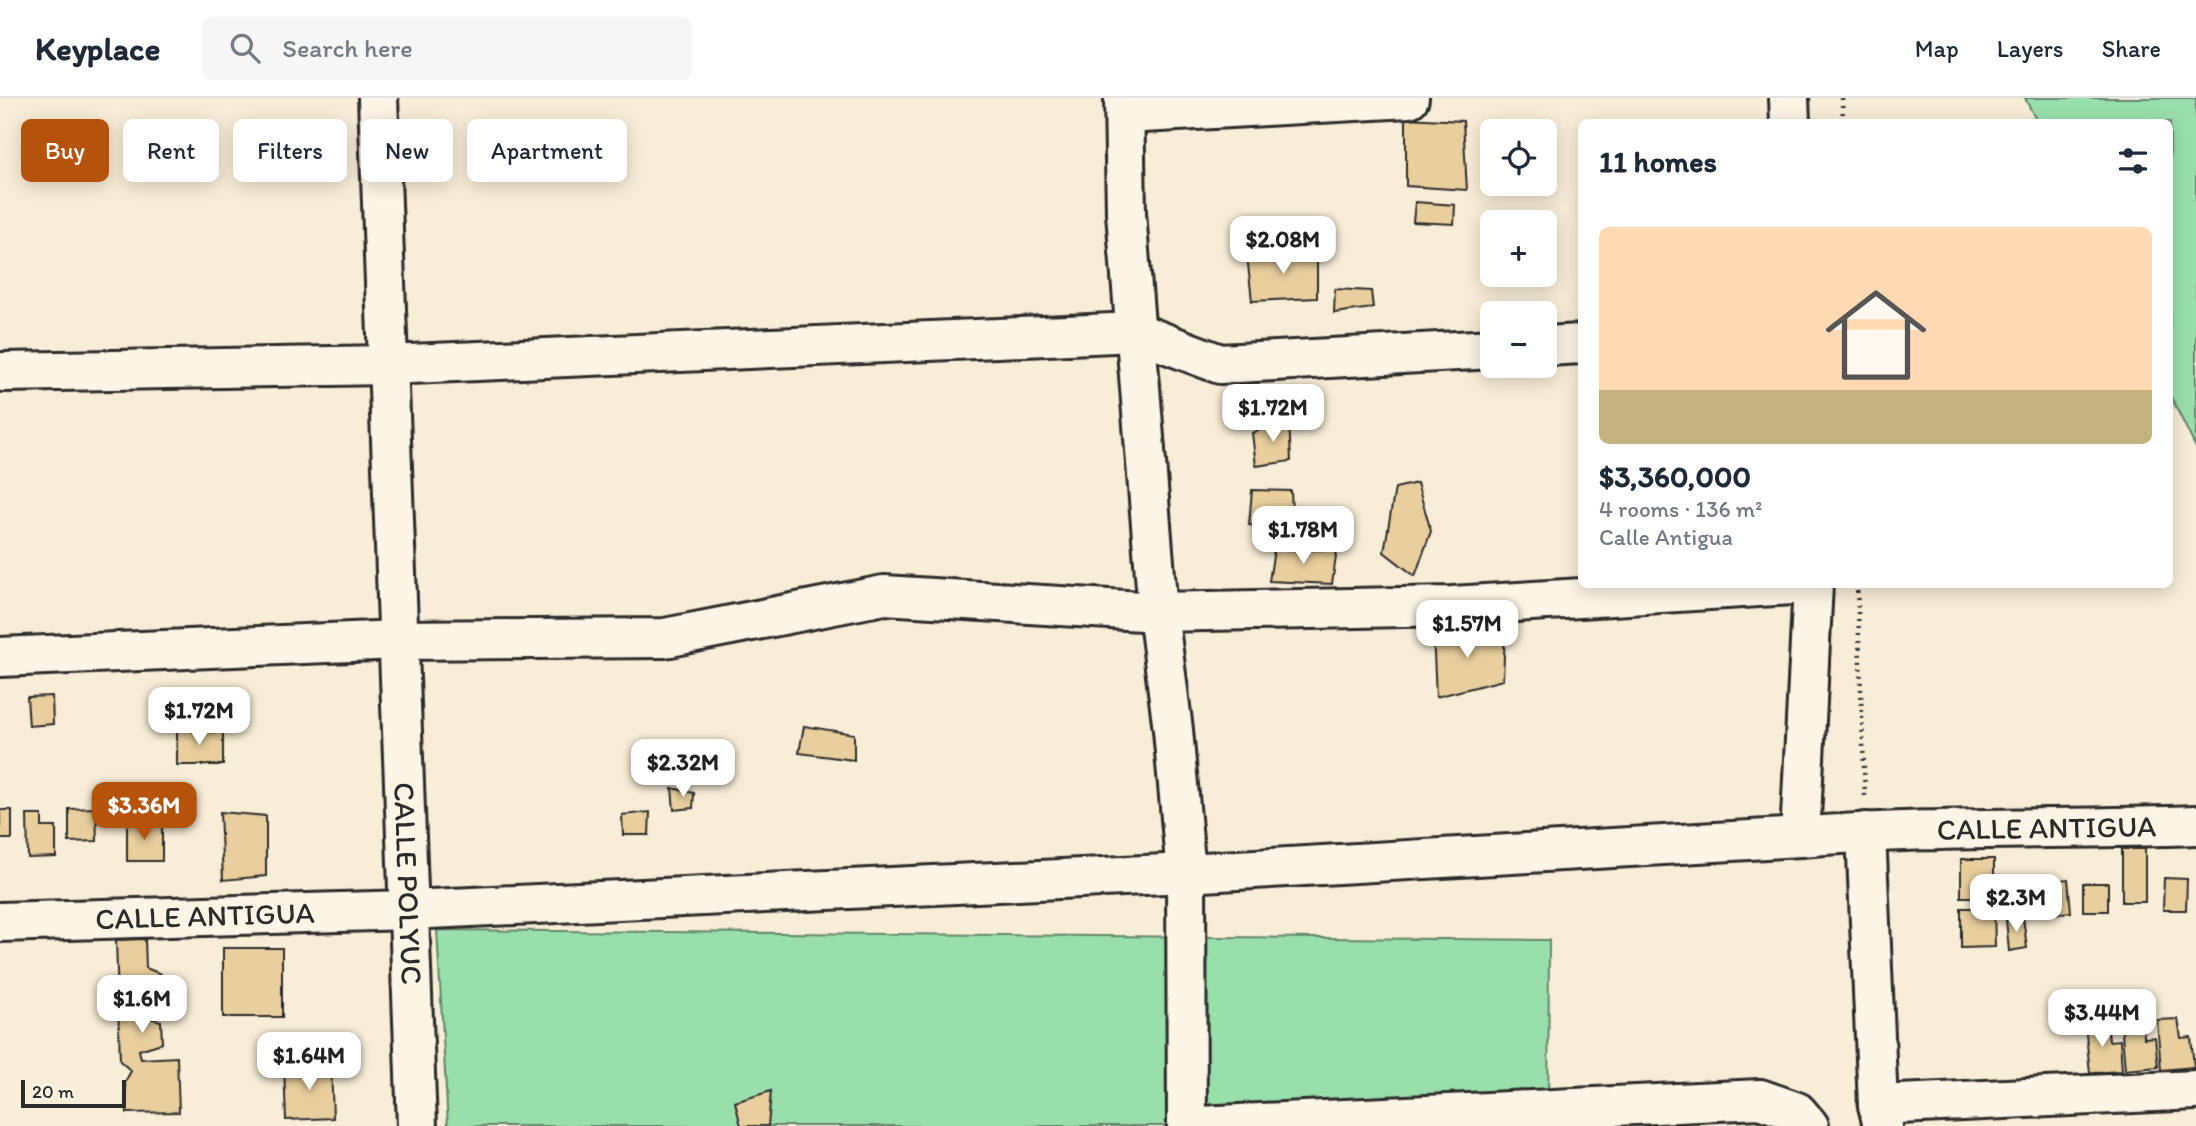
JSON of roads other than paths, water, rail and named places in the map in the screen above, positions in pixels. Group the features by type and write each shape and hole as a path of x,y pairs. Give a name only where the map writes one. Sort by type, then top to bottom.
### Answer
{"street":[{"name":"CALLE POLYUC","path":"377,98 417,1126"},
{"path":"1187,1126 1186,873 1173,730 1158,612 1126,213 1125,106 1409,98"},
{"path":"1789,98 1790,119"},
{"path":"3,372 387,365 1136,332 1220,364 1480,350"},
{"path":"1557,345 1578,344"},
{"path":"0,657 398,640 665,638 884,595 1158,612 1452,606 1745,588"},
{"path":"1800,837 1810,588"},
{"name":"CALLE ANTIGUA","path":"0,922 409,910 1186,873 1882,831 2196,825"},
{"path":"1882,831 1880,1115 2196,1090"},
{"path":"1199,1126 1760,1099 1797,1112 1809,1126"}]}
